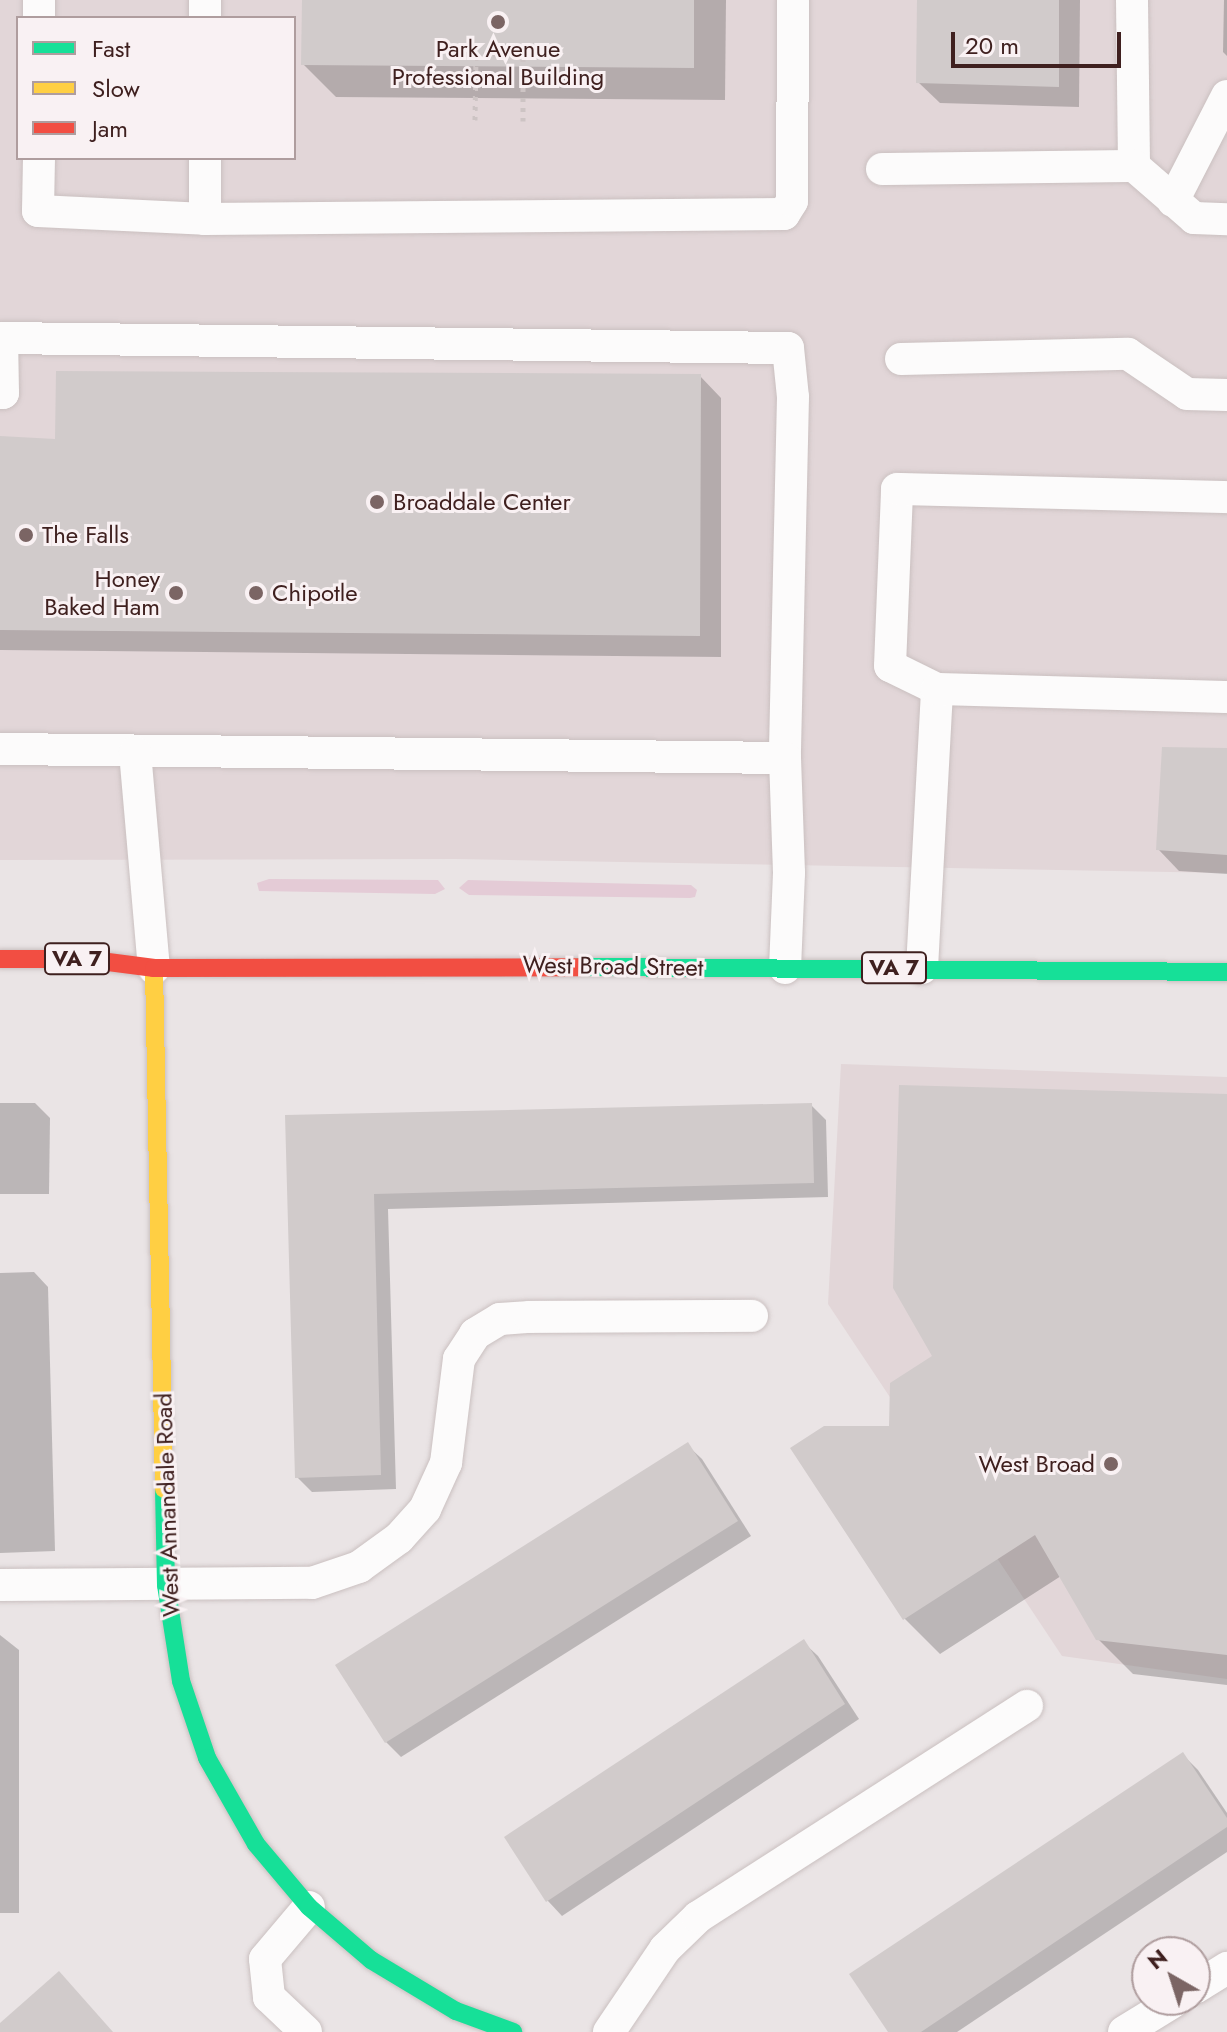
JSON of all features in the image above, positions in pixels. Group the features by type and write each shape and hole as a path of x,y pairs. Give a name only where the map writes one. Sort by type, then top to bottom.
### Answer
{"main road":[{"name":"West Broad Street","path":"0,959 85,959 154,968 395,965 1227,972"},
{"name":"West Annandale Road","path":"154,968 166,1585 181,1681 207,1758 256,1844 309,1907 371,1960 456,2011 513,2032"}],"lane":[{"path":"39,160 38,211 205,219 784,214 792,201 793,0"},
{"path":"1132,0 1134,166"},
{"path":"1173,201 1227,96"},
{"path":"205,160 205,219"},
{"path":"882,169 1134,166 1194,218 1227,219"},
{"path":"0,393 2,338 788,348 793,397 785,758 789,873 785,968"},
{"path":"901,359 1128,354 1187,394 1227,395"},
{"path":"1227,497 897,489 890,666 937,689 1227,697"},
{"path":"922,968 937,689"},
{"path":"0,749 785,758"},
{"path":"135,752 154,968"},
{"path":"0,1585 312,1583 359,1567 399,1538 425,1509 446,1463 459,1359 475,1334 500,1319 752,1316"},
{"path":"609,2032 665,1949 698,1917 1027,1706"},
{"path":"306,2032 269,1997 265,1959 309,1907"},
{"path":"1124,2032 1150,2016"}],"path":[{"path":"463,54 532,55"},
{"path":"475,120 476,54"},
{"path":"523,55 523,121"}],"shaded area":[{"path":"0,0 1227,0 1227,873 456,859 0,860"},
{"path":"269,879 438,880 445,889 435,894 259,891 257,883"},
{"path":"468,880 691,885 697,890 695,897 690,898 469,895 459,888"},
{"name":"West Broad","path":"841,1064 1227,1077 1227,1679 1062,1656 828,1304"}],"building":[{"name":"Park Avenue Professional Building","path":"302,0 694,0 694,68 301,65"},
{"path":"917,0 1059,0 1059,87 916,83"},
{"name":"Broaddale Center","path":"56,371 701,374 700,636 0,630 0,436 55,439"},
{"path":"1162,747 1227,748 1227,855 1156,850"},
{"name":"West Broad","path":"899,1085 1227,1094 1227,1655 1096,1640 1035,1535 903,1620 790,1448 824,1426 889,1426 890,1383 932,1356 893,1288"},
{"path":"812,1103 814,1183 374,1194 381,1475 295,1478 285,1115"},
{"path":"688,1442 738,1521 385,1743 335,1665"},
{"path":"804,1639 845,1704 546,1902 504,1837"},
{"path":"1183,1752 1227,1818 1227,1827 921,2032 888,2032 849,1974"},
{"path":"59,1971 113,2032 0,2032 0,2023"}],"traffic: fast":[{"path":"580,967 1227,972"},
{"path":"164,1489 166,1585 181,1681 207,1758 256,1844 309,1907 371,1960 456,2011 513,2032"}],"traffic: slow":[{"path":"154,968 164,1489"}],"traffic: jam":[{"path":"0,959 85,959 154,968 580,967"}],"place":[{"name":"Park Avenue Professional Building","path":"498,22"},
{"name":"Broaddale Center","path":"377,502"},
{"name":"The Falls","path":"26,535"},
{"name":"Honey Baked Ham","path":"176,593"},
{"name":"Chipotle","path":"256,593"},
{"name":"West Broad","path":"1111,1464"}]}
